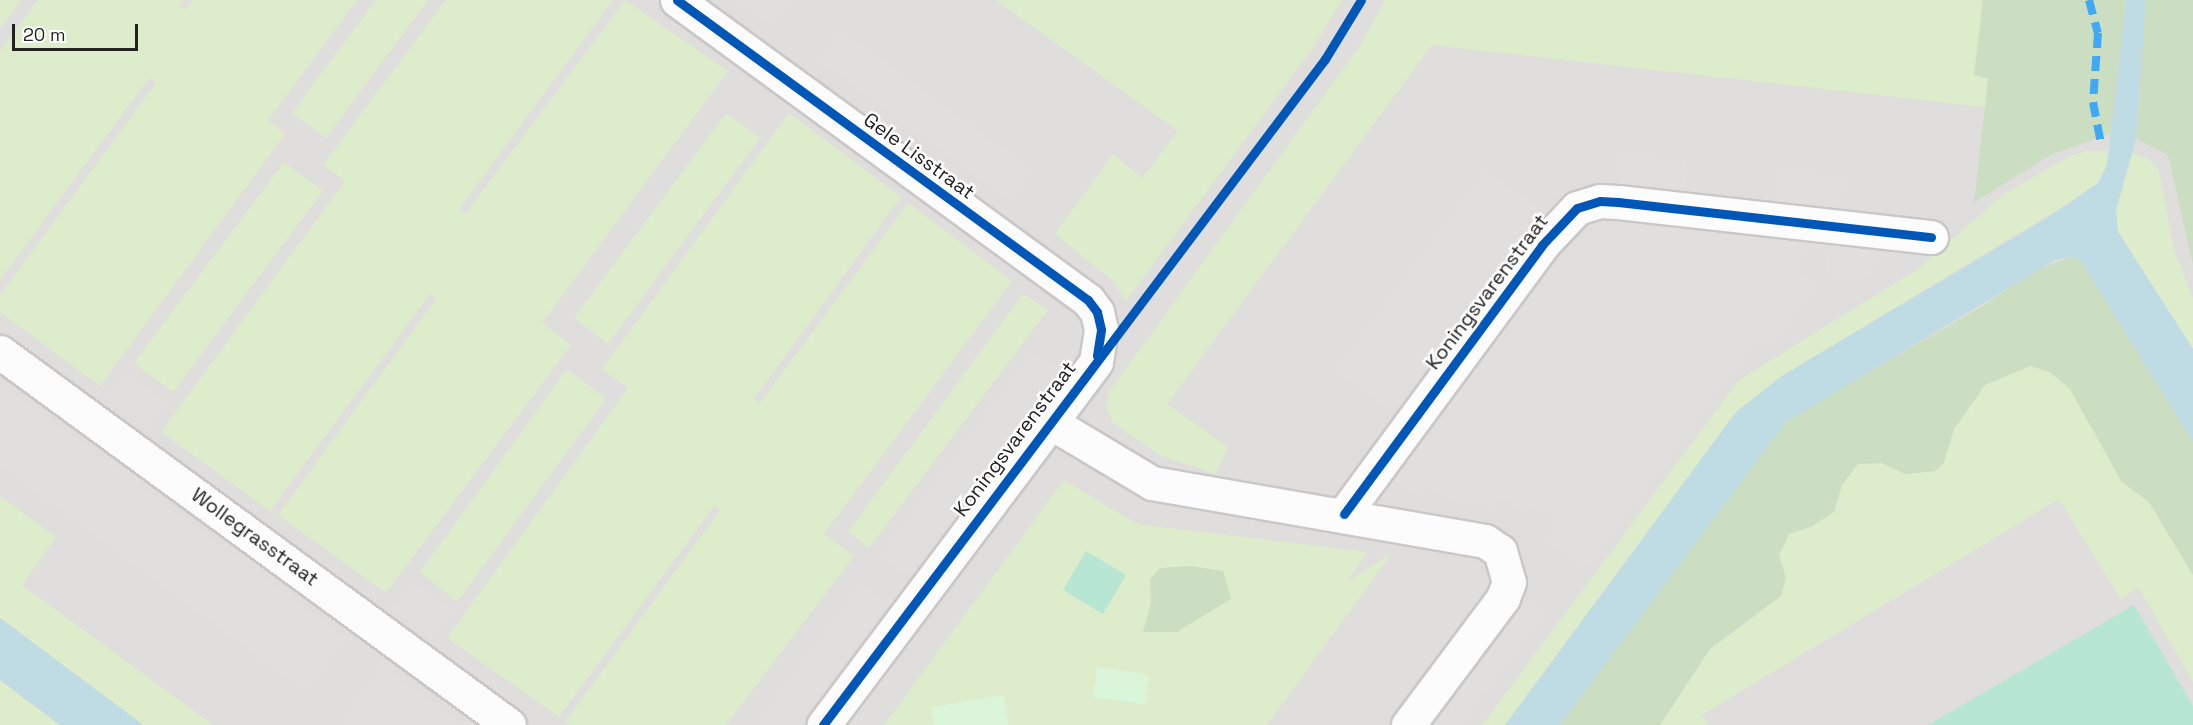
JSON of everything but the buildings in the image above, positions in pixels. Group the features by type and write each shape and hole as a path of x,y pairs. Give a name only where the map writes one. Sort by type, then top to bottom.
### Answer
{"street":[{"name":"Gele Lisstraat","path":"677,0 1088,300 1097,312 1101,330 1096,362"},
{"name":"Koningsvarenstraat","path":"1344,514 1542,245 1577,208 1600,201 1618,202 1931,237"},
{"name":"Wollegrasstraat","path":"0,352 509,725"},
{"name":"Koningsvarenstraat","path":"823,725 1096,362"},
{"name":"Koningsvarenstraat","path":"1050,422 1152,483 1344,514 1485,541 1500,551 1506,564 1509,582 1503,598 1408,725"}],"shaded area":[{"path":"0,0 2193,0 2193,725 0,725"},
{"path":"736,0 791,0 772,26"},
{"path":"842,31 1031,170 1009,200 820,61"},
{"path":"1622,155 1686,161 1685,193 1778,204 1782,170 1842,178 1838,211 1881,217 1872,279 1825,273 1828,246 1811,249 1800,260 1795,269 1816,285 1768,347 1754,341 1586,566 1546,540 1558,521 1534,504 1525,514 1501,497 1494,506 1450,502 1426,485 1416,496 1363,457 1394,413 1336,371 1487,171 1544,212 1562,195 1578,187 1619,186"},
{"path":"1034,352 1059,370 906,576 881,557"},
{"path":"126,372 166,402 145,430 106,400"},
{"path":"0,382 345,638 305,691 0,465"},
{"path":"412,582 451,611 430,638 392,608"},
{"path":"863,585 888,604 797,725 758,725"},
{"path":"1523,596 1545,611 1460,725 1427,725"},
{"path":"383,667 462,725 351,725 344,720"}],"green space":[{"path":"0,0 21,0 0,29"},
{"path":"38,0 183,0 179,5 185,10 192,0 357,0 268,120 285,134 100,386 0,312 0,295 156,83 149,78 0,280 0,51"},
{"path":"376,0 428,0 326,138 292,113"},
{"path":"446,0 613,0 459,209 465,214 625,0 728,71 542,323 571,345 386,593 278,515 436,299 430,294 270,511 161,432 345,181 323,165"},
{"path":"996,0 1342,0 1312,49 1126,301 1112,280 1055,234 1113,154 1142,178 1178,131"},
{"path":"1385,0 1983,0 1974,74 1988,79 1985,107 1432,45 1167,404 1228,447 1216,474 1159,455 1113,423 1106,406 1109,392 1359,47"},
{"path":"1983,0 2126,0 2112,133 2050,155 1974,203 1988,79 1974,75"},
{"path":"2146,0 2193,0 2193,265 2168,155 2136,139"},
{"path":"726,113 760,138 608,344 574,318"},
{"path":"789,113 901,197 754,399 760,403 908,203 1012,281 824,534 854,556 726,725 570,725 565,722 720,510 714,506 559,717 447,638 628,388 602,369"},
{"path":"2087,151 2109,151 2104,174 2092,189 1782,376 1737,412 1505,725 1482,725 1739,380 1918,269 2004,194 2070,156"},
{"path":"2132,153 2149,159 2159,171 2174,250 2193,298 2193,349 2118,232 2116,210"},
{"path":"284,162 323,191 173,392 134,363"},
{"path":"2073,256 2080,260 2193,442 2193,575 2149,502 2121,481 2070,389 2050,372 2030,366 1985,385 1954,429 1944,462 1935,471 1905,474 1882,463 1858,464 1842,485 1834,512 1812,526 1789,534 1779,555 1786,578 1781,596 1710,649 1660,725 1560,725 1775,431 1800,412 1981,307 2034,271"},
{"path":"1023,294 1048,310 869,548 848,532"},
{"path":"2030,366 2050,372 2070,389 2121,481 2149,502 2193,575 2193,682 2138,587 2121,600 2059,499 1702,715 1708,725 1660,725 1710,649 1781,596 1786,578 1779,555 1789,534 1812,526 1834,512 1842,485 1858,464 1882,463 1905,474 1935,471 1944,462 1954,429 1985,385"},
{"path":"567,369 606,399 457,602 420,572"},
{"path":"1064,480 1137,524 1367,552 1347,582 1392,553 1267,725 884,725"},
{"path":"0,496 56,537 22,585 213,725 143,725 0,618"},
{"path":"1086,551 1126,575 1103,614 1063,590"},
{"path":"1191,566 1223,571 1231,599 1177,632 1143,632 1151,603 1150,579 1160,568"},
{"path":"2134,605 2193,706 2193,725 1928,725"},
{"path":"1097,667 1149,675 1145,704 1093,697"},
{"path":"0,680 60,725 0,725"},
{"path":"1004,695 1008,725 934,725 931,707"}],"water":[{"path":"2126,0 2146,0 2136,139 2116,210 2118,232 2193,349 2193,442 2080,260 2073,256 2055,260 1786,422 1560,725 1505,725 1736,412 1782,376 2047,218 2098,183 2107,165"},
{"path":"0,618 143,725 60,725 0,680"}],"marked path":[{"path":"2089,0 2098,33 2093,102 2101,144"}],"cycle path":[{"path":"677,0 1088,300 1097,312 1101,330 1097,356"},
{"path":"823,725 1325,59 1361,0"},
{"path":"1344,514 1542,245 1577,208 1600,201 1618,202 1931,237"}]}
